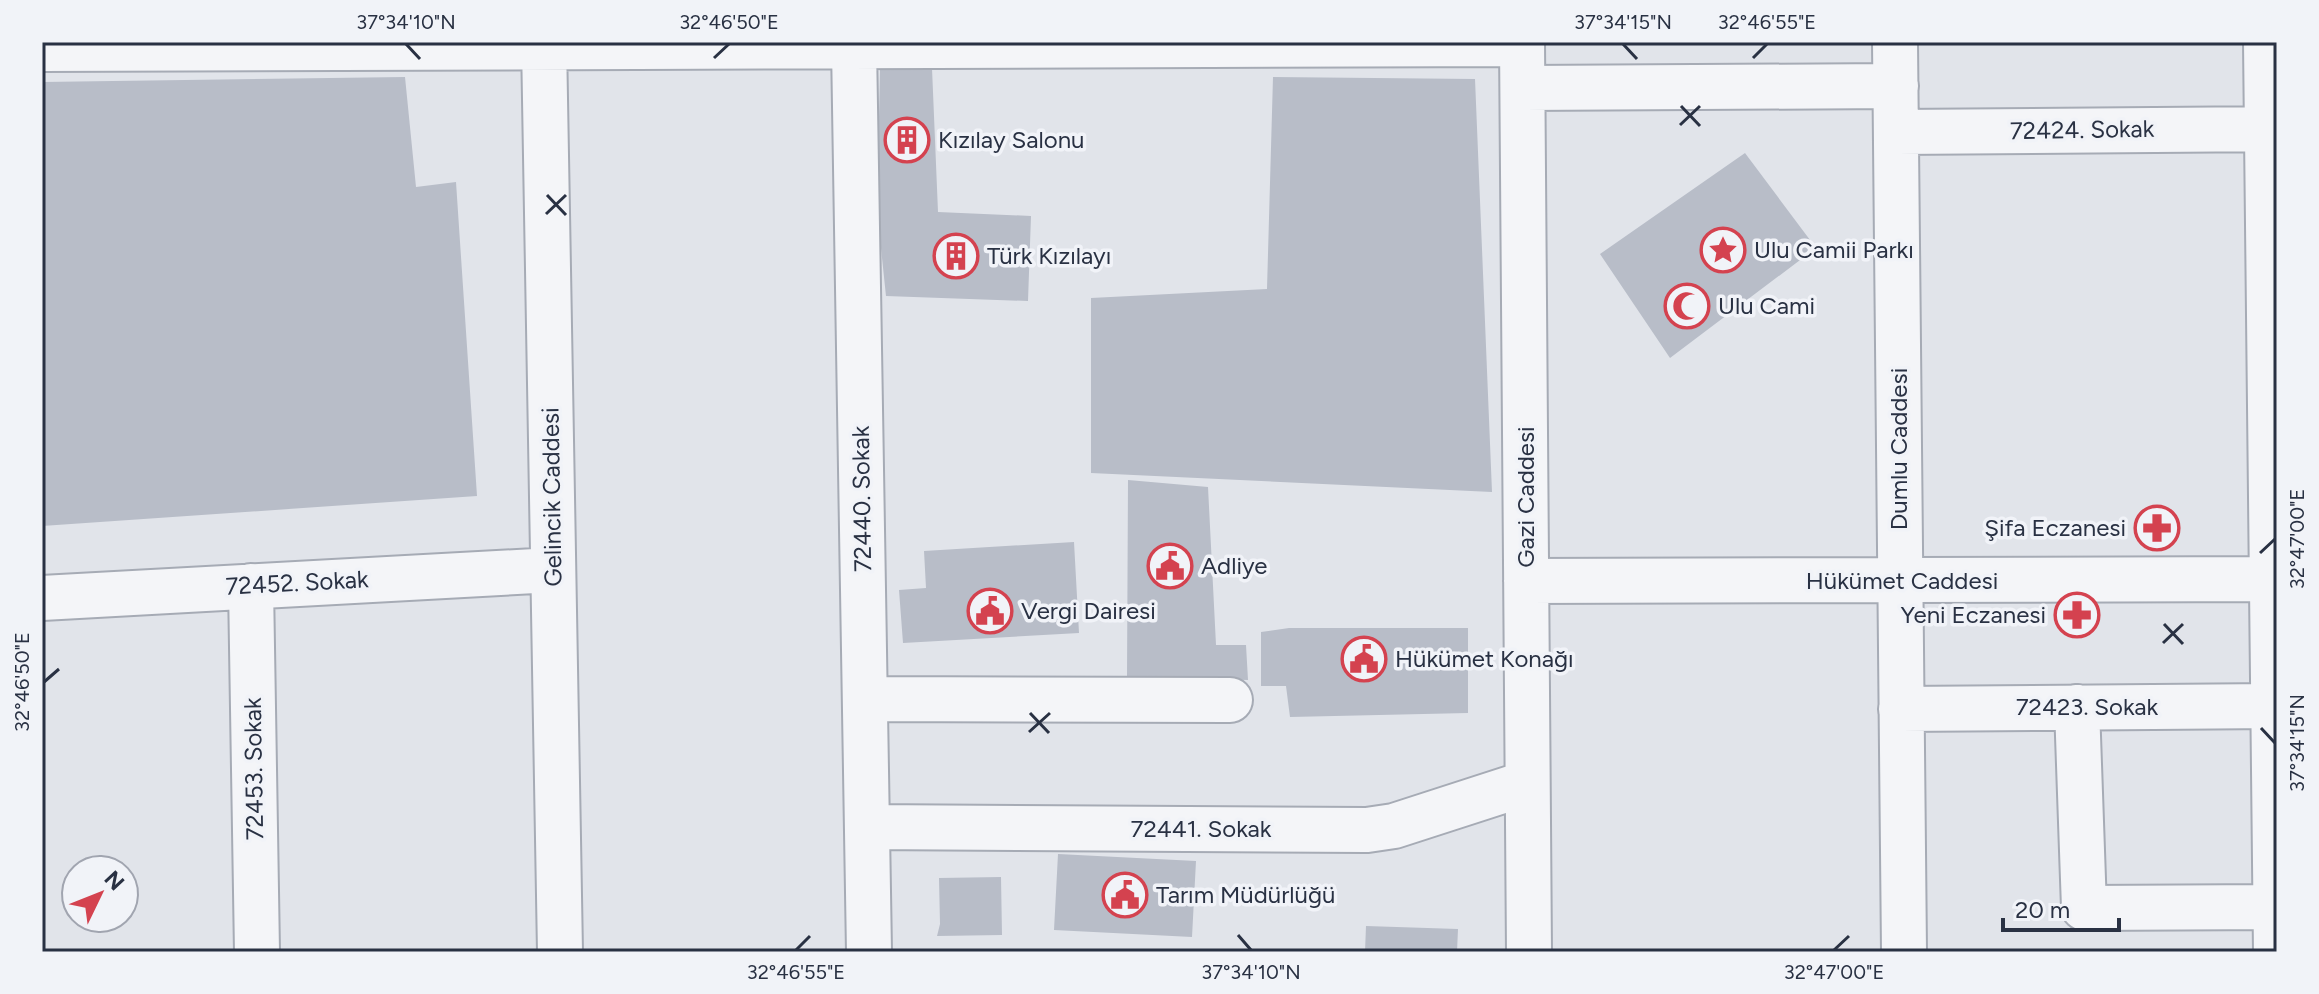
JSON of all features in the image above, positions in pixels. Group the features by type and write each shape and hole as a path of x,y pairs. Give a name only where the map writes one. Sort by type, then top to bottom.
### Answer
{"street":[{"name":"Dumlu Caddesi","path":"1895,42 1904,952"},
{"path":"2266,42 2272,129 2276,952"},
{"path":"42,49 248,45 1522,43"},
{"name":"Gazi Caddesi","path":"1522,43 1529,952"},
{"name":"Gelincik Caddesi","path":"544,44 560,952"},
{"name":"72440. Sokak","path":"854,46 869,952"},
{"path":"1523,88 1896,86"},
{"name":"72424. Sokak","path":"1897,132 2272,129"},
{"name":"72452. Sokak","path":"42,598 553,570"},
{"name":"Hükümet Caddesi","path":"1526,581 2275,579"},
{"name":"72453. Sokak","path":"251,586 257,952"},
{"path":"866,699 1230,700"},
{"name":"72423. Sokak","path":"1901,709 2274,706"},
{"path":"2077,707 2084,908 2276,907"},
{"name":"72441. Sokak","path":"868,827 1367,830 1394,826 1527,783"}],"building":[{"name":"Türk Kızılayı","path":"932,68 938,212 1031,216 1028,301 886,296 877,210 880,70"},
{"path":"405,77 416,187 456,182 477,496 42,526 42,82"},
{"path":"1273,77 1475,79 1492,492 1091,473 1091,298 1267,289"},
{"name":"Ulu Cami","path":"1745,153 1816,248 1670,358 1600,254"},
{"name":"Adliye","path":"1128,480 1208,487 1216,645 1246,645 1248,680 1127,677"},
{"name":"Vergi Dairesi","path":"1074,542 1079,633 903,643 899,590 926,588 924,551"},
{"name":"Hükümet Konağı","path":"1289,628 1468,628 1468,713 1290,717 1286,686 1261,686 1261,632"},
{"name":"Tarım Müdürlüğü","path":"1058,854 1196,861 1192,937 1054,930"},
{"path":"1001,877 1002,935 937,936 940,924 939,878"},
{"path":"1366,926 1458,929 1457,952 1365,952"}],"place":[{"name":"Kızılay Salonu","path":"907,140"},
{"name":"Ulu Camii Parkı","path":"1723,250"},
{"name":"Türk Kızılayı","path":"956,256"},
{"name":"Ulu Cami","path":"1687,306"},
{"name":"Şifa Eczanesi","path":"2157,528"},
{"name":"Adliye","path":"1170,566"},
{"name":"Vergi Dairesi","path":"990,611"},
{"name":"Yeni Eczanesi","path":"2077,615"},
{"name":"Hükümet Konağı","path":"1364,659"},
{"name":"Tarım Müdürlüğü","path":"1125,895"}]}
